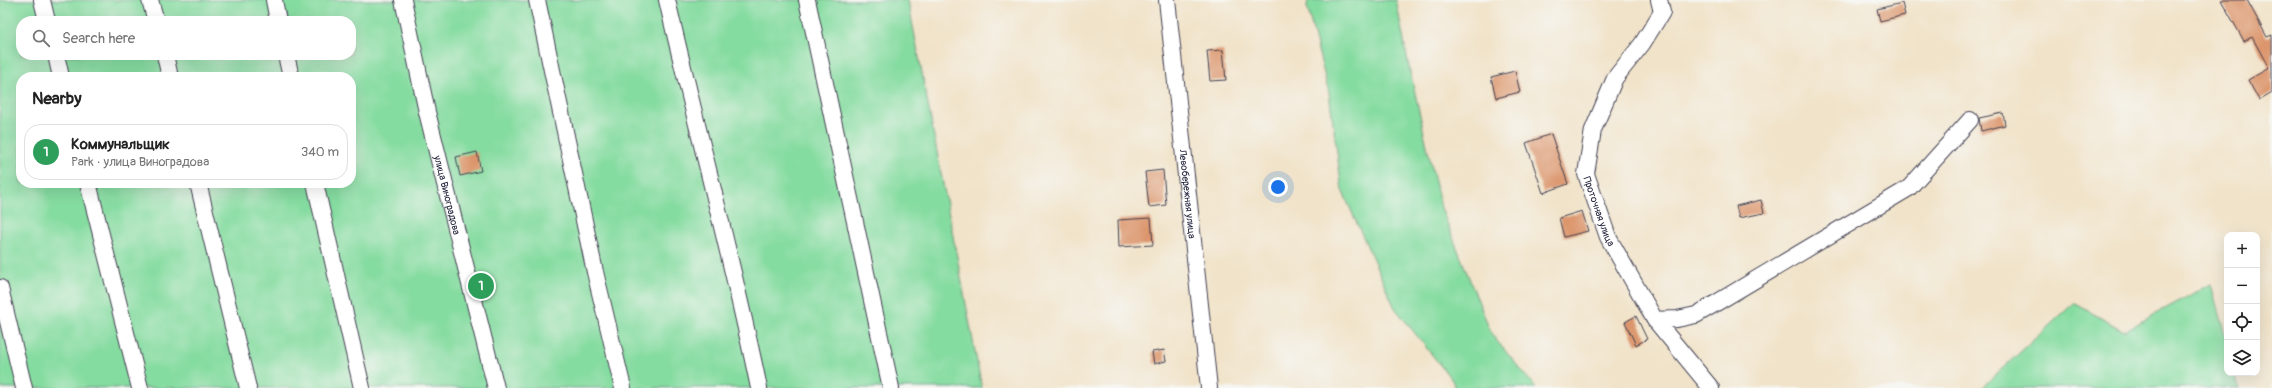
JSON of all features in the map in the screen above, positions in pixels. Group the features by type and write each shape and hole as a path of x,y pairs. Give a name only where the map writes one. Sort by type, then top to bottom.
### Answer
{"street":[{"path":"42,0 46,16"},
{"path":"150,0 155,16"},
{"path":"274,0 277,16"},
{"name":"улица Виноградова","path":"403,0 427,112 496,388"},
{"path":"537,0 595,272 623,388"},
{"path":"667,0 693,114 743,308 759,388"},
{"path":"807,0 891,388"},
{"name":"Левобережная улица","path":"1167,0 1209,388"},
{"name":"Проточная улица","path":"1664,4 1642,44 1615,78 1593,130 1586,174 1608,236 1655,320 1711,388"},
{"path":"57,60 60,72"},
{"path":"166,60 169,72"},
{"path":"287,60 290,72"},
{"path":"1655,320 1677,319 1696,315 1909,188 1970,120"},
{"path":"89,188 140,388"},
{"path":"199,188 248,388"},
{"path":"317,188 362,388"},
{"path":"0,288 24,388"}],"green space":[{"path":"0,0 908,0 982,388 0,388"},
{"path":"1308,0 1396,0 1408,62 1441,208 1492,335 1536,388 1455,388 1452,380 1395,308 1342,190 1329,93 1307,7"},
{"path":"2211,284 2224,332 2224,376 2236,376 2239,388 1981,388 2074,303 2124,331"}],"building":[{"path":"2221,0 2247,0 2267,37 2272,35 2272,92 2259,100 2248,80 2269,68 2252,37 2244,41"},
{"path":"1902,3 1905,15 1880,21 1877,9"},
{"path":"1223,50 1226,80 1210,81 1207,51"},
{"path":"1515,71 1520,92 1496,98 1491,77"},
{"path":"2003,113 2005,125 1981,131 1979,118"},
{"path":"1551,134 1568,184 1543,193 1526,143"},
{"path":"477,152 481,171 460,176 456,157"},
{"path":"1163,170 1166,205 1149,207 1145,172"},
{"path":"1761,200 1764,213 1739,218 1736,206"},
{"path":"1582,211 1588,231 1564,237 1559,218"},
{"path":"1151,218 1153,245 1119,247 1118,220"},
{"path":"1636,316 1647,339 1636,345 1625,322"},
{"path":"1164,350 1166,361 1154,364 1152,352"}],"place":[{"name":"Коммунальщик","path":"481,286"}]}
